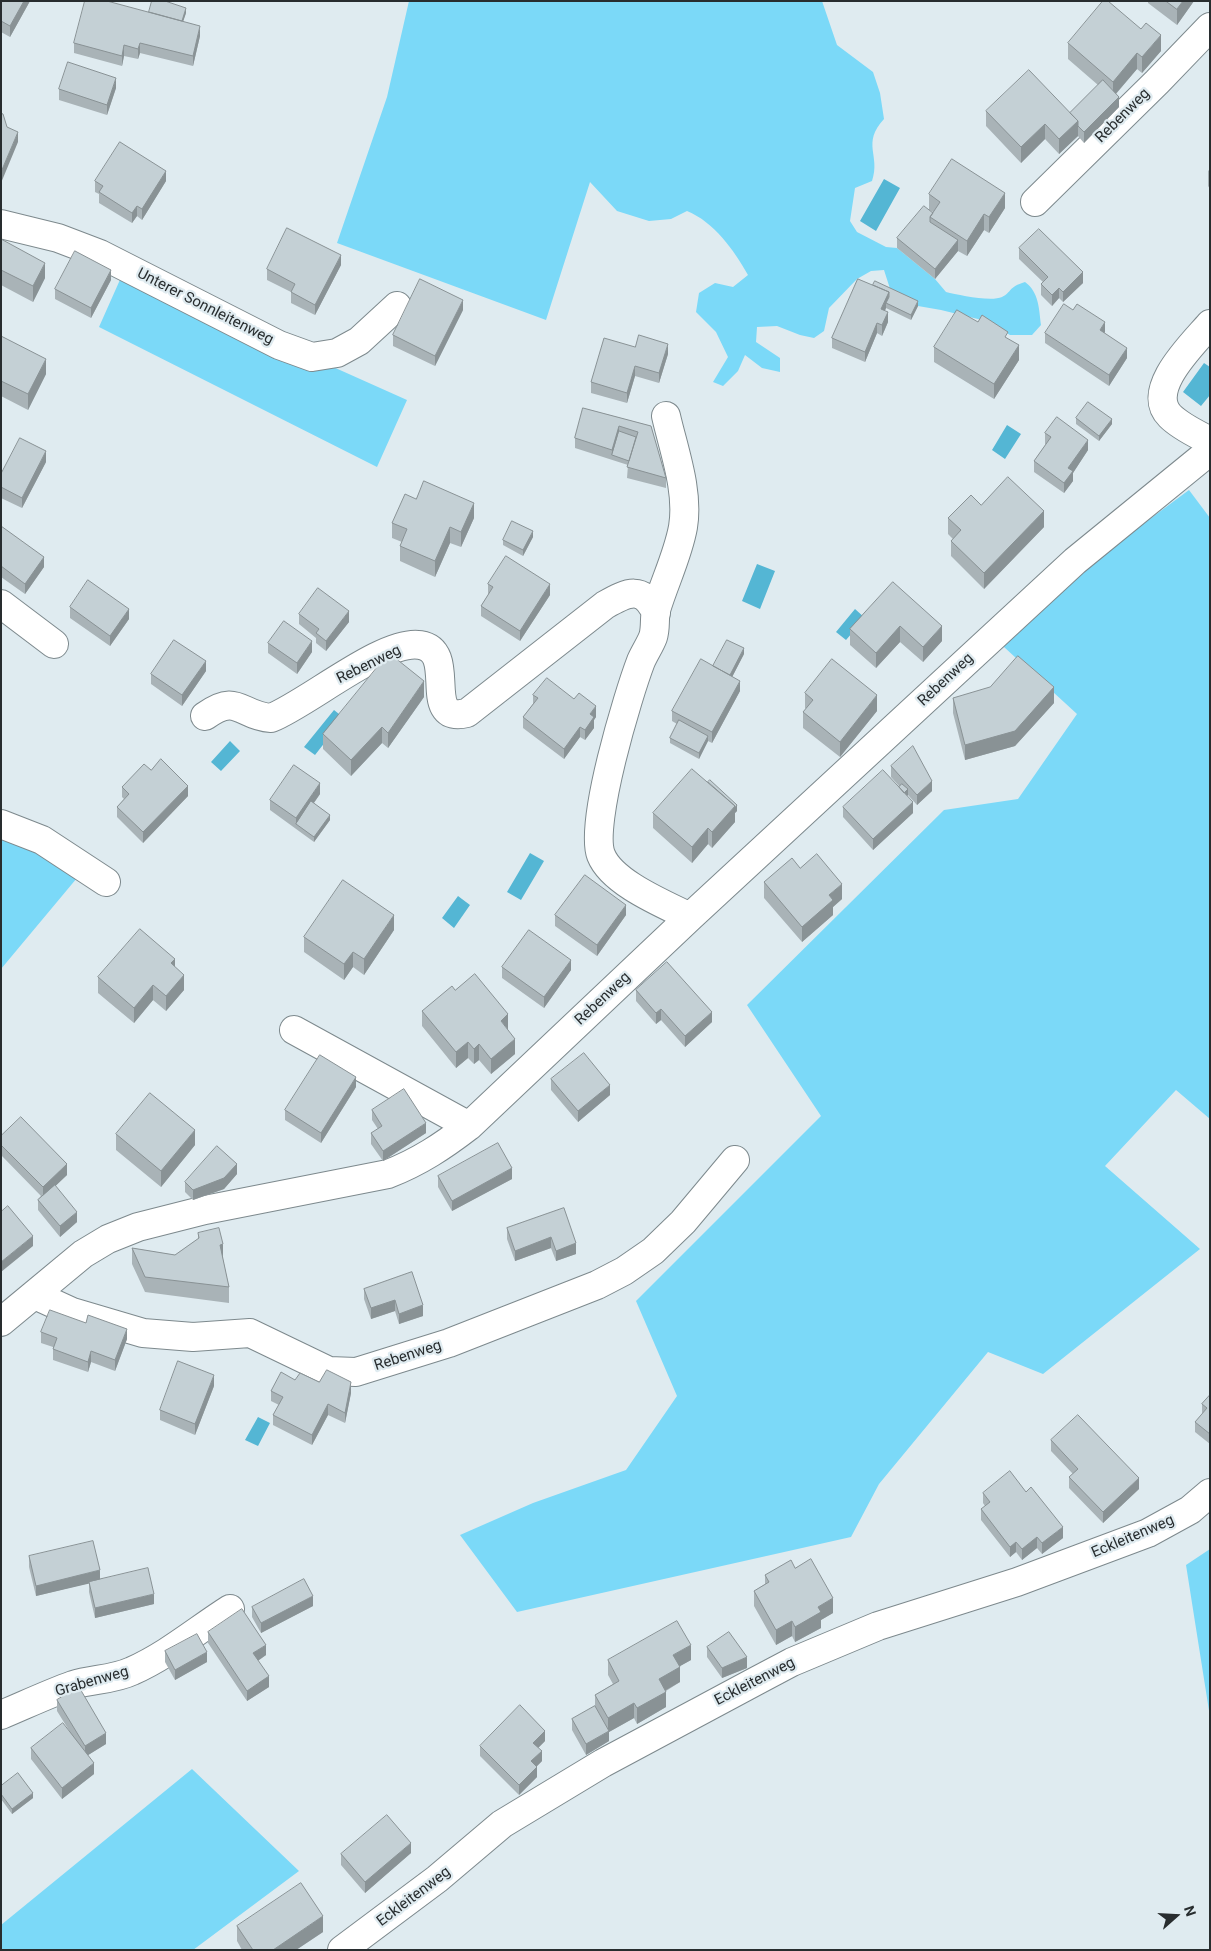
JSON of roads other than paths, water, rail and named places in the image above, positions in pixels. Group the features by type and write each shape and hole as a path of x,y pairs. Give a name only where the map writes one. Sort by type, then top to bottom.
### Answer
{"street":[{"name":"Rebenweg","path":"1035,202 1210,27"},
{"name":"Unterer Sonnleitenweg","path":"1,224 58,238 100,254 279,345 312,357 337,353 359,341 397,306"},
{"path":"1210,324 1171,373 1163,392 1164,404 1169,415 1210,441"},
{"path":"666,416 683,497 683,528 656,613 653,635 641,662 610,765 599,816 598,838 600,854 614,872 633,887 690,917"},
{"name":"Rebenweg","path":"1,1322 83,1254 108,1239 131,1230 205,1210 388,1174 412,1165 433,1154 469,1126 690,917 1075,562 1210,451"},
{"name":"Rebenweg","path":"205,716 218,706 230,704 260,718 271,718 360,665 410,645 429,648 436,655 444,707 450,714 462,714 478,706 605,605 620,596 633,593 643,594 650,601 656,613"},
{"path":"1,604 54,644"},
{"path":"1,824 42,840 106,882"},
{"path":"294,1030 469,1126"},
{"name":"Rebenweg","path":"35,1295 87,1317 143,1333 193,1337 250,1333 329,1371 356,1372 448,1344 597,1285 624,1272 654,1251 683,1222 735,1160"},
{"name":"Eckleitenweg","path":"342,1950 437,1879 502,1824 603,1763 742,1688 792,1662 878,1626 1017,1582 1148,1533 1190,1510 1210,1493"},
{"name":"Grabenweg","path":"1,1715 74,1685 113,1678 130,1672 166,1655 197,1630 230,1609"}]}
